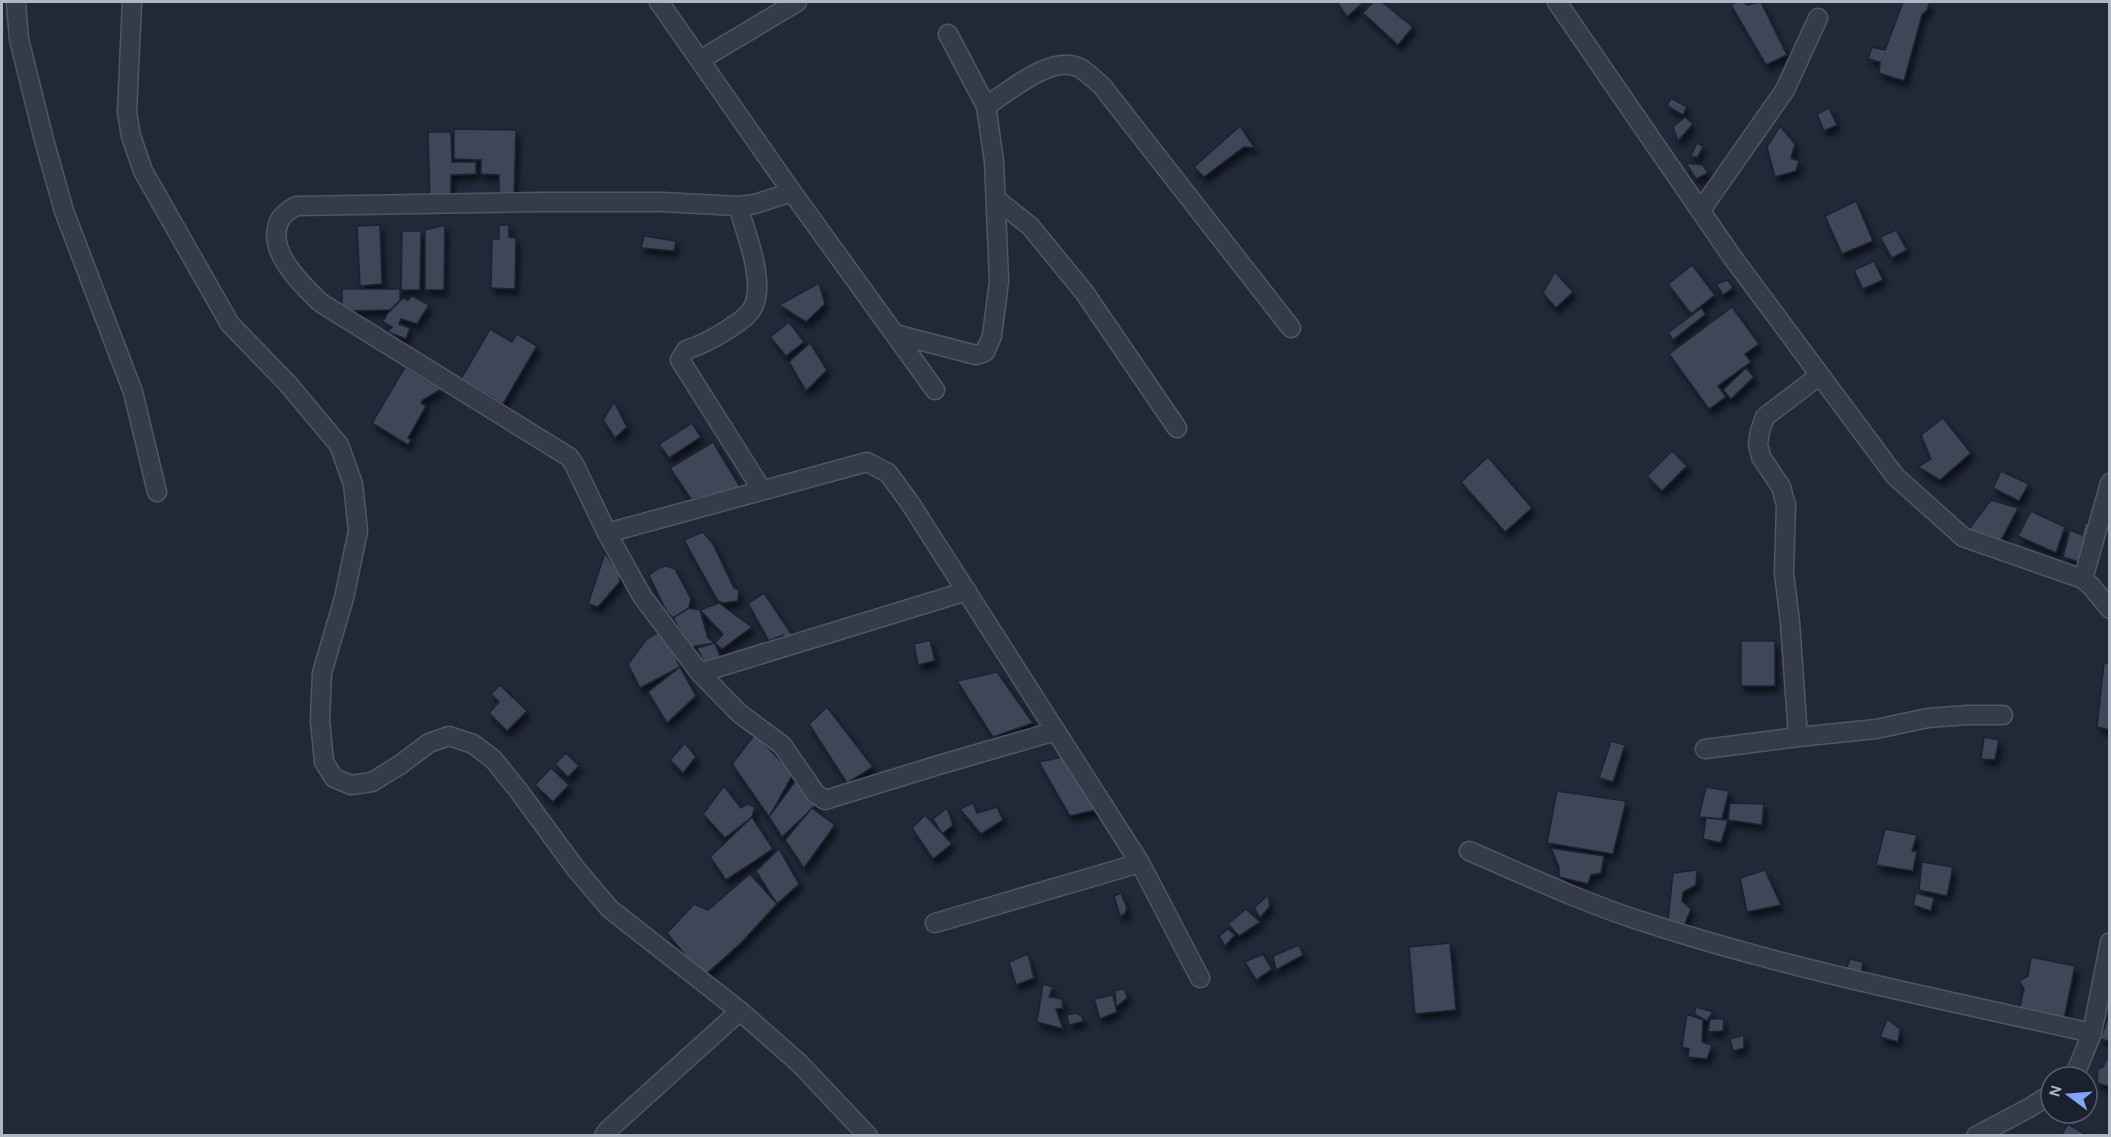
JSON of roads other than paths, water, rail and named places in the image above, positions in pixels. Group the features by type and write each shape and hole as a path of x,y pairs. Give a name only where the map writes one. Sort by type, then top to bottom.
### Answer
{"street":[{"path":"16,2 19,39 64,211 133,392 157,492"},
{"path":"132,2 127,112 131,136 143,171 230,324 288,384 339,445 353,484 358,531 344,598 322,673 320,720 324,762 334,778 351,785 372,782 429,743 449,736 473,744 500,767 576,869 610,909 740,1011 799,1063 868,1136"},
{"path":"659,2 935,390"},
{"path":"700,60 797,2"},
{"path":"1557,2 1733,258 1895,476 1963,537 2083,579 2109,609"},
{"path":"1701,210 1785,90 1818,18"},
{"path":"895,334 976,355 986,352 992,336 999,281 994,160 986,106 948,34"},
{"path":"986,106 1044,69 1062,65 1078,67 1102,86 1291,328"},
{"path":"792,192 754,204 738,206 662,202 296,206 282,216 276,231 279,250 296,280 321,303 569,457 642,596 700,673 739,713 782,746 816,794 825,800 1056,731"},
{"path":"996,199 1030,226 1084,292 1177,428"},
{"path":"738,206 753,258 756,285 754,304 746,317 705,344 686,350 680,360 762,490"},
{"path":"1798,737 1790,622 1784,573 1786,505 1781,487 1761,457 1758,444 1765,417 1820,375"},
{"path":"607,533 867,462 888,474 967,591 1140,863 1200,978"},
{"path":"2083,579 2109,483"},
{"path":"700,673 967,591"},
{"path":"1705,749 1875,729 1928,718 1967,715 2003,716"},
{"path":"1469,851 1559,891 1638,920 1809,969 2092,1034"},
{"path":"934,923 1140,863"},
{"path":"2079,1065 2092,1034 2109,942"},
{"path":"604,1136 623,1116 740,1011"},
{"path":"1976,1136 2039,1102"}]}
